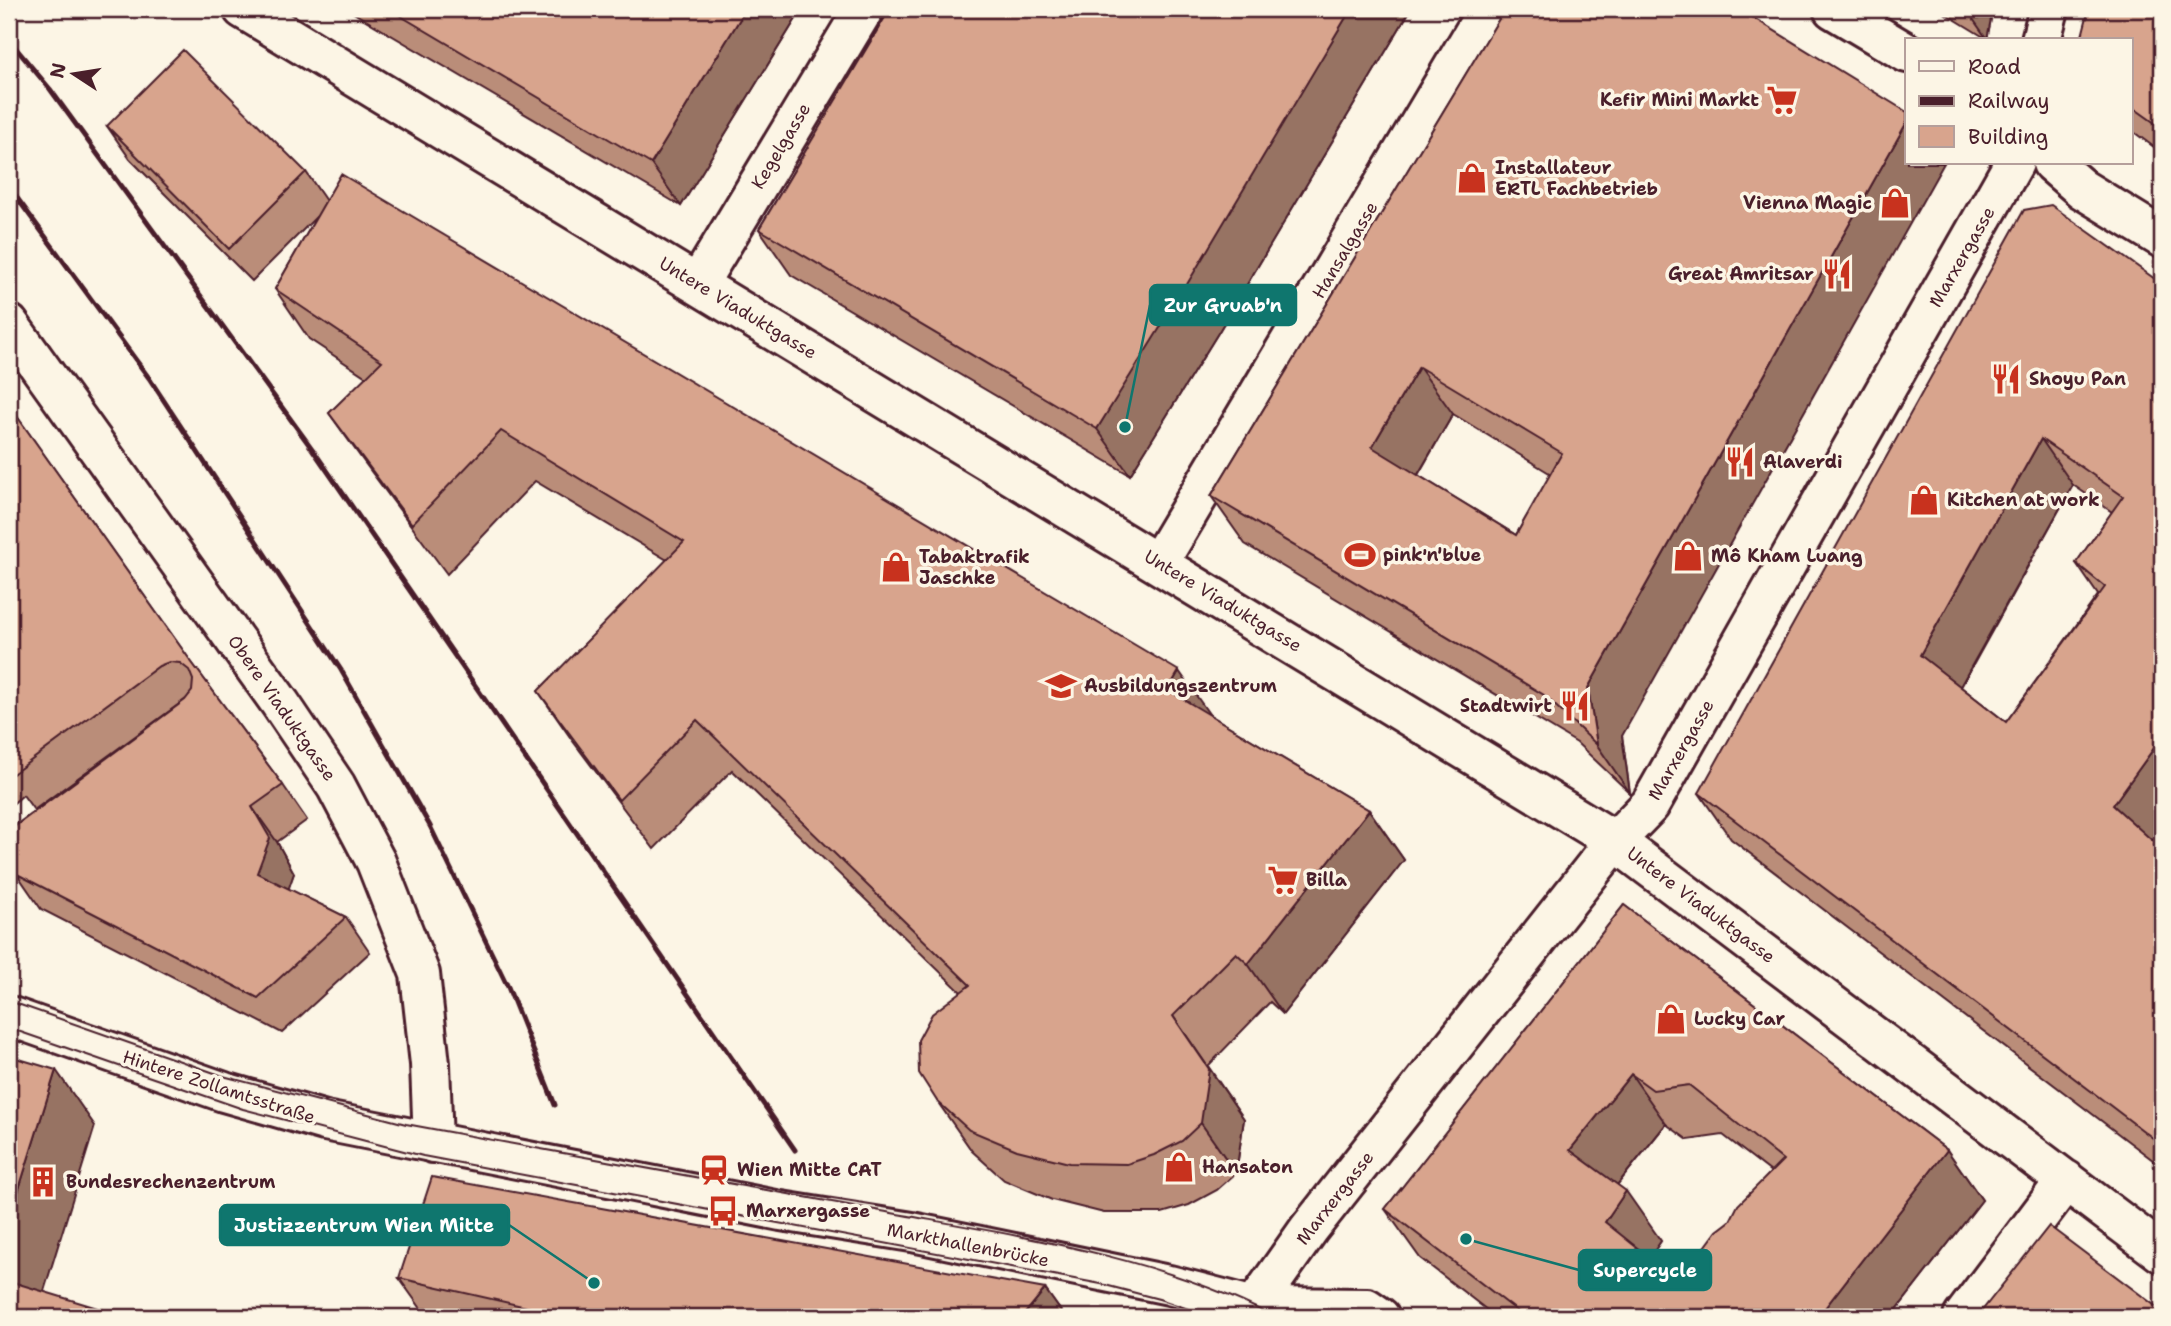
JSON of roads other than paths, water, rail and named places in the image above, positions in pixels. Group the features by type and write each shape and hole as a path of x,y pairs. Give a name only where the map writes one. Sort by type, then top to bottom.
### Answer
{"street":[{"name":"Untere Viaduktgasse","path":"243,9 1159,562 1615,841 2162,1253"},
{"name":"Kegelgasse","path":"698,284 864,9"},
{"name":"Hansalgasse","path":"1159,562 1488,9"},
{"path":"1833,9 1905,51"},
{"path":"2042,38 2049,9"},
{"name":"Marxergasse","path":"1254,1314 1310,1229 1615,841 1650,804 2013,164"},
{"path":"2053,164 2082,189 2162,238"},
{"name":"Obere Viaduktgasse","path":"9,324 280,703 336,786 376,862 420,974 430,1064 433,1143"},
{"path":"9,856 86,799"},
{"name":"Hintere Zollamtsstraße","path":"9,1016 224,1092 325,1121 433,1143"},
{"name":"Markthallenbrücke","path":"433,1143 781,1211 912,1232 1169,1285 1254,1314 1367,1308 1380,1317"},
{"path":"1963,1317 2066,1180"}],"tram line":[{"path":"9,1001 223,1076 406,1124 981,1229 1082,1250 1181,1278 1274,1317"},
{"path":"9,1028 243,1109 423,1156 1101,1284 1159,1299 1212,1317"}],"railway":[{"path":"9,40 50,89 313,450 795,1150"},
{"path":"9,187 149,378 341,670 430,826 508,987 555,1105"}],"place":[{"name":"Kefir Mini Markt","path":"1782,100"},
{"name":"Installateur ERTL Fachbetrieb","path":"1472,178"},
{"name":"Vienna Magic","path":"1895,203"},
{"name":"Great Amritsar","path":"1837,274"},
{"name":"Shoyu Pan","path":"2006,379"},
{"name":"Zur Gruab'n","path":"1125,427"},
{"name":"Alaverdi","path":"1740,462"},
{"name":"Kitchen at work","path":"1924,500"},
{"name":"pink'n'blue","path":"1360,555"},
{"name":"Mô Kham Luang","path":"1688,556"},
{"name":"Tabaktrafik Jaschke","path":"896,567"},
{"name":"Ausbildungszentrum","path":"1061,686"},
{"name":"Stadtwirt","path":"1575,706"},
{"name":"Billa","path":"1283,880"},
{"name":"Lucky Car","path":"1671,1019"},
{"name":"Hansaton","path":"1179,1167"},
{"name":"Wien Mitte CAT","path":"714,1170"},
{"name":"Bundesrechenzentrum","path":"43,1182"},
{"name":"Marxergasse","path":"723,1211"},
{"name":"Supercycle","path":"1466,1239"},
{"name":"Justizzentrum Wien Mitte","path":"594,1283"}]}
